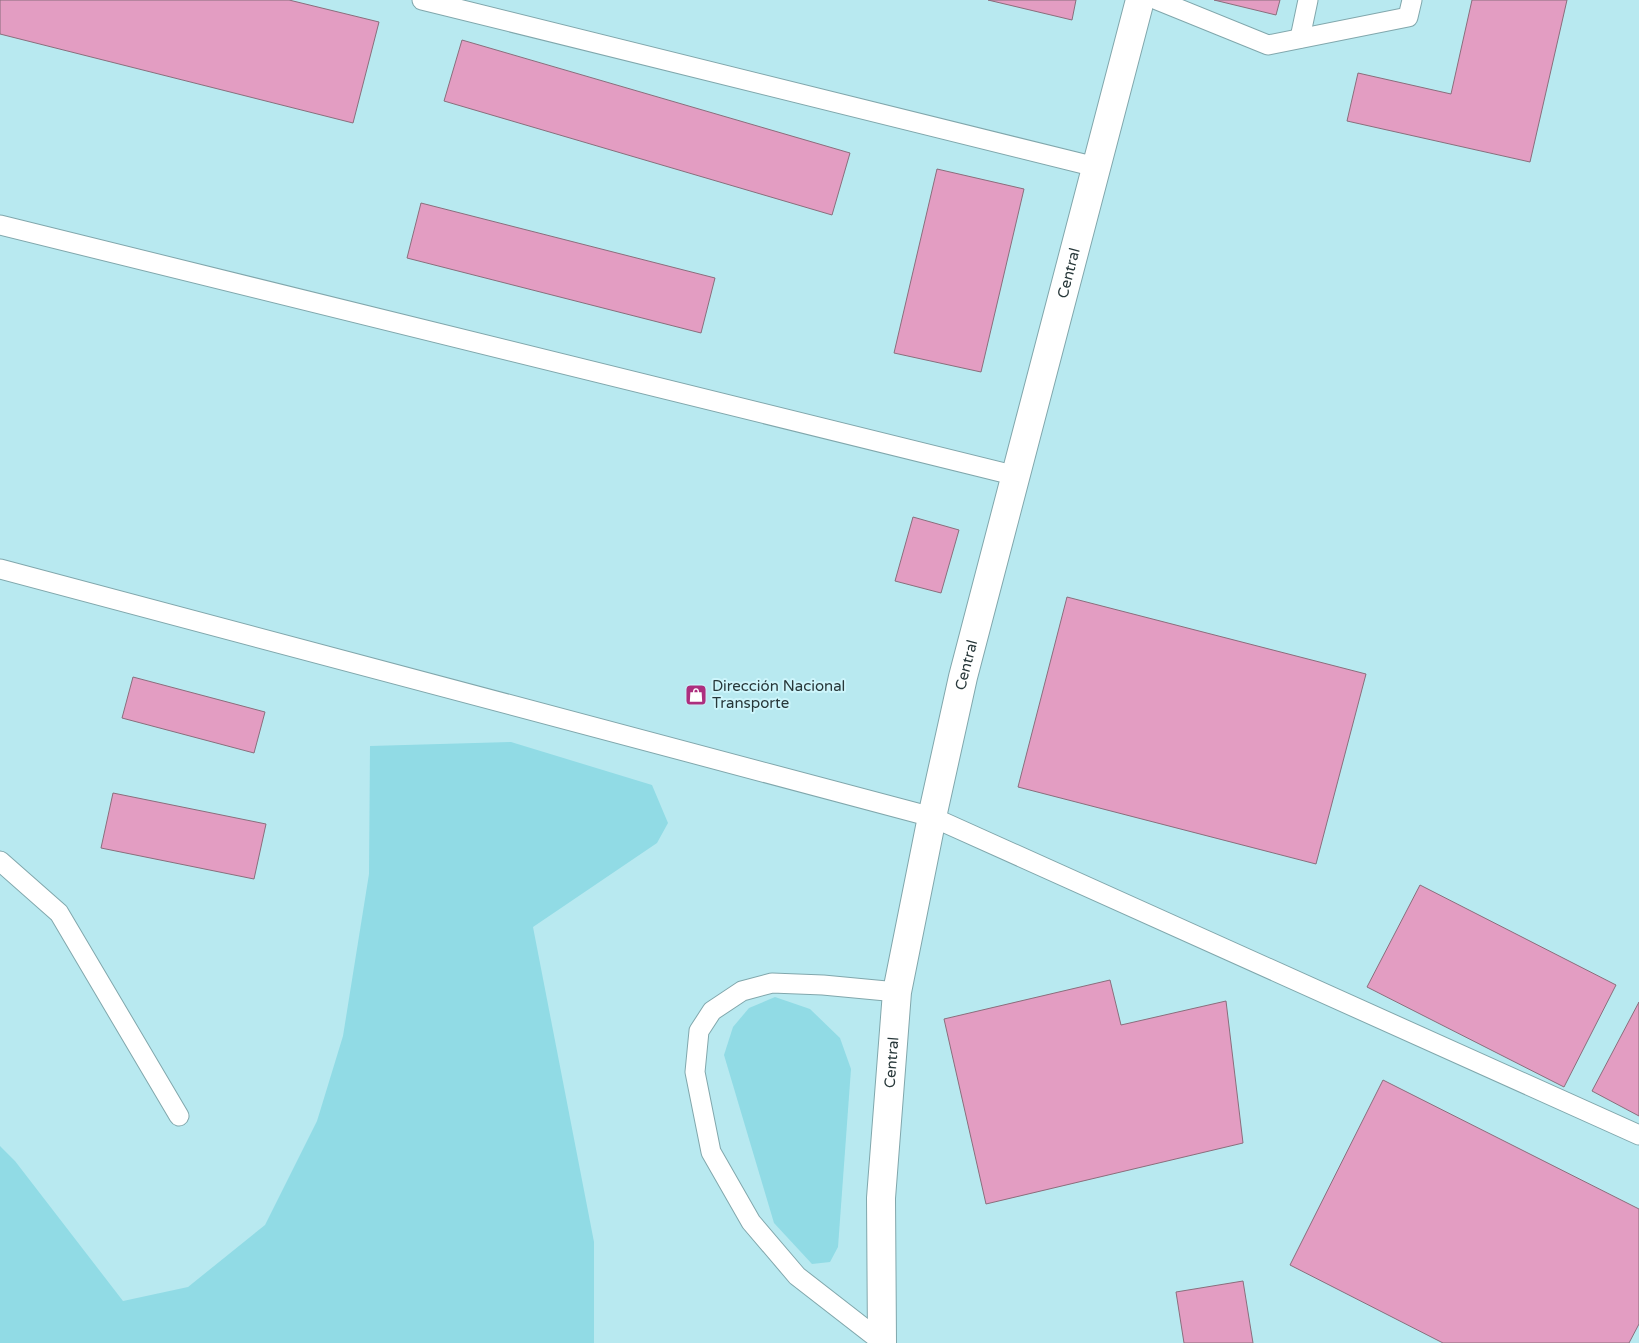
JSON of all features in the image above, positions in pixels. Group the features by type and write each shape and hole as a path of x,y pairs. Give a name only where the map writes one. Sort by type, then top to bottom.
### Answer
{"street":[{"name":"Central","path":"882,1342 881,1198 897,992 932,817 963,677 1140,0"}],"lane":[{"path":"422,0 1096,167"},
{"path":"1157,0 1268,44 1408,17 1412,0"},
{"path":"1300,38 1308,0"},
{"path":"0,225 1017,476"},
{"path":"0,569 932,817 1639,1136"},
{"path":"0,861 59,913 179,1116"},
{"path":"882,1342 797,1276 751,1222 711,1152 695,1072 699,1031 712,1011 742,991 772,983 823,985 897,992"}],"shaded area":[{"path":"0,0 1639,0 1639,1343 0,1343"},
{"path":"511,742 652,785 668,823 657,843 533,927 594,1242 594,1343 0,1343 0,1146 15,1161 123,1301 188,1287 265,1225 317,1121 343,1036 369,874 370,746"},
{"path":"775,997 810,1009 840,1038 851,1069 838,1247 830,1262 812,1264 774,1223 724,1055 733,1027 749,1008"}],"building":[{"path":"0,0 289,0 379,22 353,123 0,34"},
{"path":"988,0 1076,0 1072,20"},
{"path":"1214,0 1280,0 1276,15"},
{"path":"1472,0 1567,0 1530,162 1347,121 1358,73 1451,94"},
{"path":"462,40 850,153 832,215 444,101"},
{"path":"937,169 1024,189 981,372 894,353"},
{"path":"421,203 715,278 701,333 407,258"},
{"path":"913,517 959,530 941,593 895,581"},
{"path":"1067,597 1366,674 1316,864 1018,787"},
{"path":"133,677 265,712 254,753 122,718"},
{"path":"113,793 266,824 254,879 101,848"},
{"path":"1420,885 1616,985 1564,1087 1367,987"},
{"path":"1110,980 1121,1025 1226,1001 1243,1143 986,1204 944,1019"},
{"path":"1639,1002 1639,1116 1592,1091"},
{"path":"1383,1080 1639,1209 1639,1324 1629,1343 1443,1343 1290,1265"},
{"path":"1243,1281 1253,1343 1184,1343 1176,1292"}],"place":[{"name":"Dirección Nacional Transporte","path":"696,695"}]}
